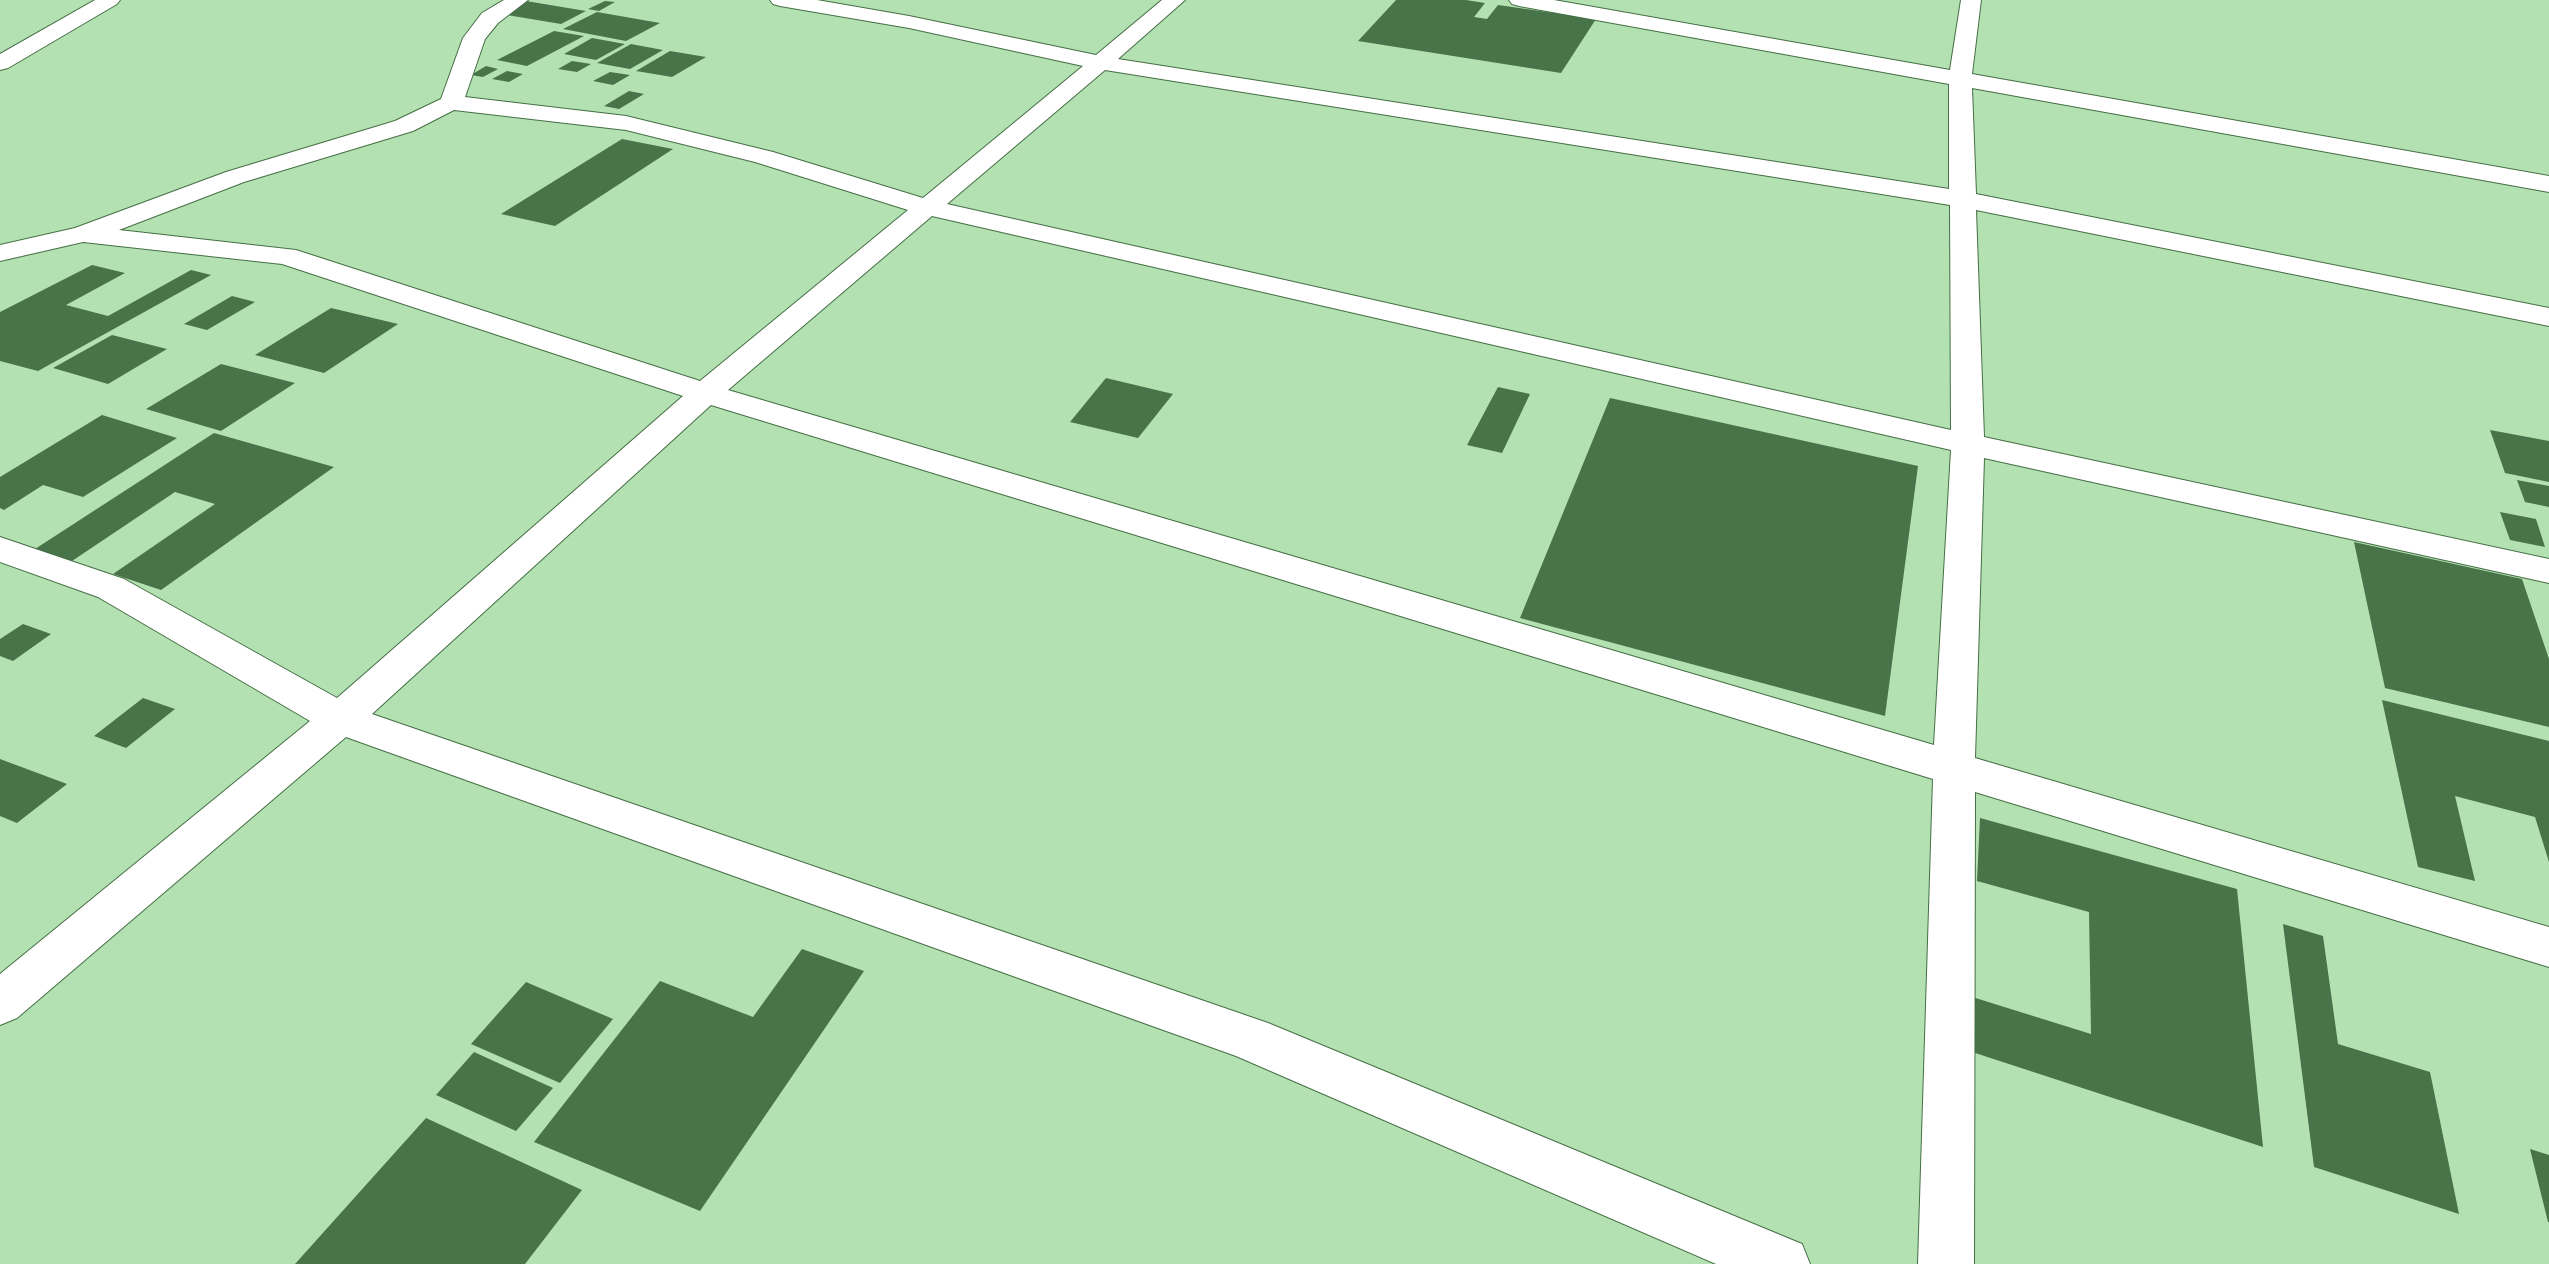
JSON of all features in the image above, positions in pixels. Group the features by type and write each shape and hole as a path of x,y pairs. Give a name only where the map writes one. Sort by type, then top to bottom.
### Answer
{"street":[{"path":"0,63 110,0"},
{"path":"451,103 474,38 490,18 517,0"},
{"path":"780,0 909,22 1101,63 1963,199 2549,317"},
{"path":"0,1003 341,719 705,393 1175,0"},
{"path":"1519,0 2549,184"},
{"path":"1946,1264 1954,768 1968,444 1960,79 1971,0"},
{"path":"0,253 83,233 235,177 404,126 451,103 625,123 764,157 926,207 1968,444 2549,571"},
{"path":"83,233 286,256 705,393 2549,947"},
{"path":"0,550 111,588 341,719 1250,1038 1782,1264"}],"building":[{"path":"1396,0 1466,0 1485,3 1474,17 1487,19 1498,5 1596,19 1561,73 1358,41"},
{"path":"526,1 586,11 561,24 501,14"},
{"path":"605,1 615,2 599,11 588,9"},
{"path":"597,12 660,23 626,41 563,29"},
{"path":"554,31 584,36 527,66 497,60"},
{"path":"592,38 625,44 596,60 564,54"},
{"path":"631,44 663,50 630,69 597,63"},
{"path":"670,51 706,57 672,77 636,71"},
{"path":"572,61 591,64 577,72 558,69"},
{"path":"486,66 498,69 483,77 471,75"},
{"path":"507,71 523,74 509,82 492,79"},
{"path":"610,72 630,75 613,85 593,81"},
{"path":"629,91 644,94 619,109 604,106"},
{"path":"622,139 673,149 555,226 501,214"},
{"path":"92,265 125,273 66,305 108,316 191,270 211,275 38,371 0,361 0,312"},
{"path":"232,296 255,302 207,330 184,324"},
{"path":"331,308 398,324 324,373 255,355"},
{"path":"112,335 167,349 108,384 53,368"},
{"path":"221,364 295,383 221,431 146,409"},
{"path":"1106,378 1173,394 1138,438 1070,422"},
{"path":"1498,387 1530,394 1502,453 1467,445"},
{"path":"1610,398 1918,466 1885,716 1520,618"},
{"path":"102,415 177,438 83,497 43,485 4,510 0,508 0,477"},
{"path":"2490,430 2549,441 2549,482 2505,473"},
{"path":"214,433 334,467 161,590 113,574 215,504 175,492 72,561 35,549"},
{"path":"2517,480 2549,486 2549,507 2525,502"},
{"path":"2500,512 2536,519 2545,547 2510,540"},
{"path":"2354,542 2522,579 2549,659 2549,727 2385,688"},
{"path":"23,624 51,634 13,661 0,656 0,639"},
{"path":"143,698 175,709 126,748 94,736"},
{"path":"2382,700 2549,741 2549,862 2535,817 2455,796 2475,881 2418,867"},
{"path":"0,759 67,784 17,823 0,816"},
{"path":"1980,818 2237,889 2263,1147 1966,1050 1969,996 2091,1034 2089,912 1977,881"},
{"path":"2283,924 2323,936 2338,1044 2430,1072 2459,1214 2314,1167"},
{"path":"802,949 864,971 700,1211 534,1142 660,981 753,1017"},
{"path":"526,982 613,1019 560,1083 471,1044"},
{"path":"474,1052 553,1088 516,1131 436,1095"},
{"path":"426,1118 582,1190 525,1264 295,1264"},
{"path":"2530,1149 2549,1155 2549,1222 2548,1222"}]}
